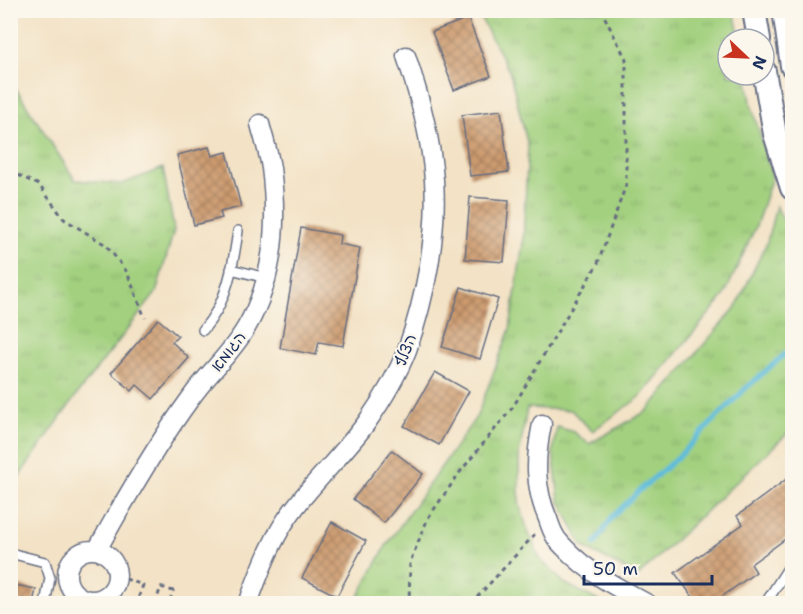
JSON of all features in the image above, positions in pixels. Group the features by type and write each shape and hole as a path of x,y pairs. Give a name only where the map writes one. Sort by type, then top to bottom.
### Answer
{"street":[{"path":"754,10 757,27"},
{"path":"784,10 792,66"},
{"name":"הצלף","path":"248,603 269,550 282,527 366,422 387,389 406,352 419,309 434,227 434,181 421,102 406,56"},
{"path":"767,87 775,134 792,188"},
{"name":"הגומא","path":"97,550 166,432 192,396 226,356 246,328 259,303 273,239 274,201 270,166 260,124"},
{"path":"542,424 537,450 537,482 543,510 555,537 576,559 621,590 648,603"},
{"path":"88,550 97,550 112,560 117,576 110,592 95,601 77,600 68,585 66,576 73,558 88,550"}],"lane":[{"path":"203,330 224,295 238,231"},
{"path":"231,269 266,278"},
{"path":"10,553 45,562 50,578 45,603"},
{"path":"765,603 792,562"}],"path":[{"path":"409,603 410,562 428,518 460,472 513,407 598,263 626,185 626,59 601,10"},
{"path":"10,171 39,185 64,219 106,245 127,272 145,318"},
{"path":"471,603 548,520"},
{"path":"117,576 143,585 138,599 150,603"},
{"path":"155,603 161,587 173,591 169,603"},
{"path":"185,603 187,599 196,603"}],"green space":[{"path":"477,11 734,11 737,27 716,27 716,87 748,87 772,177 756,226 724,296 640,397 592,431 571,410 527,408 519,455 519,503 528,531 540,559 564,583 602,603 355,603 386,546 477,416 510,329 523,243 528,146 510,73"},
{"path":"11,81 75,180 122,184 163,168 174,230 156,293 78,393 11,488"},
{"path":"776,206 792,235 792,429 638,576 583,547 559,500 553,451 557,427 574,432 589,444 647,411 736,307 767,242"}],"building":[{"path":"468,18 491,76 454,90 432,32"},
{"path":"501,110 509,172 470,176 462,115"},
{"path":"209,147 212,156 227,152 241,207 220,212 222,218 194,225 177,155"},
{"path":"470,197 509,200 504,262 465,259"},
{"path":"301,228 340,235 339,244 360,248 343,346 319,342 316,355 280,348"},
{"path":"461,287 498,299 480,359 442,347"},
{"path":"158,319 178,336 172,342 189,358 153,399 137,385 132,391 111,373"},
{"path":"435,372 469,391 439,445 404,426"},
{"path":"392,450 423,474 384,523 353,499"},
{"path":"792,475 792,534 751,564 756,572 713,603 697,603 675,573 743,524 737,516"},
{"path":"332,522 366,541 337,596 302,578"},
{"path":"10,584 36,589 33,603 10,603"}],"waterway":[{"path":"595,544 612,517 679,456 745,389 792,348"}]}
